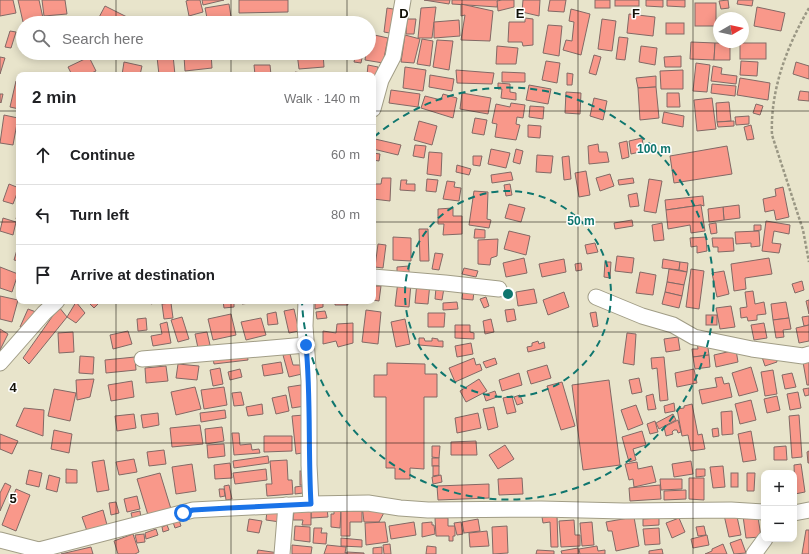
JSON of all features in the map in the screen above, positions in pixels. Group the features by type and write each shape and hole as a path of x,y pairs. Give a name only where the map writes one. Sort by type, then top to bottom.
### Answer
{"street":[{"path":"376,98 381,80 394,57 403,0"},
{"path":"376,277 499,289"},
{"path":"596,297 642,316 673,325 694,337 760,350 804,356 809,354"},
{"path":"0,363 54,304"},
{"path":"306,304 311,504"},
{"path":"142,359 306,345"},
{"path":"0,540 36,552 193,510 311,504 368,503 400,508 428,510 731,510 761,512"},
{"path":"282,554 286,505"},
{"path":"797,512 809,510"},
{"path":"754,554 763,542"}],"path":[{"path":"809,8 788,51 775,92 772,122 772,135 803,230 809,262"}],"building":[{"path":"0,0 13,0 16,13 0,16"},
{"path":"18,0 39,0 43,16 22,16"},
{"path":"42,0 65,0 67,14 44,16"},
{"path":"200,0 203,12 189,16 186,1"},
{"path":"202,0 224,0 203,5"},
{"path":"239,0 288,0 288,12 239,13"},
{"path":"424,0 450,0 449,4"},
{"path":"452,0 498,0 497,7 452,4"},
{"path":"514,0 514,7 498,11 497,1"},
{"path":"523,0 540,0 539,16 522,12"},
{"path":"550,0 566,0 564,12 548,11"},
{"path":"595,0 610,0 610,8 595,8"},
{"path":"615,0 639,0 639,6 615,6"},
{"path":"646,0 663,0 663,7 646,6"},
{"path":"667,0 685,0 685,7 667,6"},
{"path":"728,0 729,8 721,9 719,1"},
{"path":"738,0 753,0 752,6 737,4"},
{"path":"695,3 716,3 716,12 713,12 713,26 695,26"},
{"path":"229,4 231,16 207,16 205,8"},
{"path":"461,4 493,11 490,41 461,40 465,15 461,16"},
{"path":"105,6 125,16 100,16"},
{"path":"436,7 432,38 418,38 421,8"},
{"path":"757,7 785,13 781,31 754,26"},
{"path":"387,8 399,10 395,34 384,32"},
{"path":"571,9 590,14 581,55 563,50 566,40 572,41 574,22 569,21"},
{"path":"629,14 655,17 653,36 627,33"},
{"path":"525,18 533,19 533,45 523,46 522,42 508,42 509,22 525,22"},
{"path":"407,19 416,19 414,34 406,34"},
{"path":"602,19 616,21 612,51 598,49"},
{"path":"459,20 460,36 434,38 434,22"},
{"path":"666,23 684,23 684,34 666,34"},
{"path":"548,25 562,26 559,56 543,53"},
{"path":"10,31 16,32 11,48 5,47"},
{"path":"376,35 388,38 383,63 365,60 376,60"},
{"path":"405,35 420,39 414,63 401,62"},
{"path":"619,37 628,38 625,60 616,59"},
{"path":"422,39 433,41 430,66 417,64"},
{"path":"437,40 453,41 449,70 433,67"},
{"path":"691,42 713,43 713,48 715,48 714,60 690,59"},
{"path":"749,43 766,43 766,59 740,59 740,48 749,48"},
{"path":"497,46 518,48 516,64 496,64"},
{"path":"641,46 657,48 655,65 639,62"},
{"path":"715,48 730,48 730,60 714,60"},
{"path":"594,55 601,57 596,75 589,73"},
{"path":"681,56 681,67 665,67 664,57"},
{"path":"0,57 5,58 0,74"},
{"path":"83,60 90,60 96,71 70,72 68,67"},
{"path":"157,60 174,60 175,72 159,72"},
{"path":"184,60 211,60 212,68 185,71"},
{"path":"298,60 324,60 324,67 299,69"},
{"path":"354,60 362,60 361,63 354,62"},
{"path":"546,61 560,63 557,83 542,80"},
{"path":"741,61 758,62 757,76 740,75"},
{"path":"124,62 142,66 141,72 122,72"},
{"path":"796,62 809,66 809,79 793,74"},
{"path":"696,63 710,65 707,92 693,91"},
{"path":"254,65 270,65 271,72 255,72"},
{"path":"368,65 378,67 376,79 376,72 367,72"},
{"path":"713,66 722,68 721,74 737,76 736,84 711,81"},
{"path":"405,67 426,70 423,91 403,88"},
{"path":"456,70 494,73 492,84 457,83"},
{"path":"683,70 683,89 661,89 660,71"},
{"path":"502,72 525,73 525,82 502,82"},
{"path":"567,73 573,74 572,85 567,85"},
{"path":"430,75 454,79 452,91 429,87"},
{"path":"656,76 656,87 638,88 636,78"},
{"path":"740,78 770,83 768,100 737,95"},
{"path":"16,81 16,108 10,107"},
{"path":"498,83 510,84 510,92 516,93 516,100 501,98 502,89 498,89"},
{"path":"712,84 736,86 735,96 711,93"},
{"path":"529,85 551,89 548,104 526,100"},
{"path":"656,87 659,118 640,120 638,88"},
{"path":"391,90 420,94 418,107 389,103"},
{"path":"800,91 809,92 809,101 798,100"},
{"path":"566,92 581,93 580,114 565,113"},
{"path":"462,93 491,98 488,114 460,109"},
{"path":"667,93 679,93 680,107 667,107"},
{"path":"0,94 3,94 1,103 0,102"},
{"path":"443,94 457,98 453,118 421,108 425,96 441,100"},
{"path":"594,98 607,101 603,120 590,116"},
{"path":"712,98 716,129 697,131 694,100"},
{"path":"729,102 731,121 717,122 716,103"},
{"path":"511,103 525,105 523,118 517,117 516,124 520,125 516,140 495,137 497,124 492,123 496,104 510,107"},
{"path":"756,104 763,106 760,115 753,113"},
{"path":"530,106 544,107 543,119 529,117"},
{"path":"664,112 684,116 683,127 662,123"},
{"path":"4,115 16,118 16,129 13,145 0,143"},
{"path":"749,116 749,124 736,125 735,117"},
{"path":"475,118 487,120 484,135 472,133"},
{"path":"419,121 437,126 432,145 414,140"},
{"path":"734,121 734,126 718,127 717,122"},
{"path":"528,125 541,126 540,138 528,137"},
{"path":"751,125 754,139 747,140 744,127"},
{"path":"642,138 644,151 631,154 629,141"},
{"path":"376,139 401,145 398,155 376,150"},
{"path":"627,141 629,157 622,159 619,143"},
{"path":"598,144 599,152 607,152 609,162 589,164 588,146"},
{"path":"415,145 426,146 424,158 413,156"},
{"path":"727,146 732,174 674,183 670,156"},
{"path":"491,149 510,153 506,168 488,164"},
{"path":"516,149 523,151 520,164 513,162"},
{"path":"429,152 442,153 441,176 427,174"},
{"path":"376,153 380,154 379,161 376,160"},
{"path":"537,155 553,156 551,173 536,172"},
{"path":"473,156 482,156 480,166 473,165"},
{"path":"569,156 571,179 564,180 562,157"},
{"path":"457,165 471,169 469,175 456,172"},
{"path":"586,171 590,195 579,197 575,173"},
{"path":"511,172 513,180 492,183 491,175"},
{"path":"610,174 614,186 600,191 596,178"},
{"path":"382,178 391,178 390,201 376,199 376,184 381,184"},
{"path":"633,178 634,183 619,185 618,180"},
{"path":"427,179 438,180 436,192 426,191"},
{"path":"649,179 662,181 656,213 644,211"},
{"path":"401,180 407,180 406,184 415,184 415,191 400,190"},
{"path":"447,181 455,182 454,187 461,188 459,201 443,199"},
{"path":"9,184 16,187 16,196 13,204 3,201"},
{"path":"510,184 512,195 506,196 504,185"},
{"path":"783,187 789,217 776,220 774,210 765,212 763,199 776,196 775,189"},
{"path":"474,191 488,192 487,219 491,220 489,228 469,225"},
{"path":"637,193 639,206 630,207 628,195"},
{"path":"703,196 704,206 701,205 666,210 665,200"},
{"path":"509,204 525,208 521,222 505,218"},
{"path":"701,205 705,231 691,233 690,225 668,229 666,210"},
{"path":"739,205 740,218 724,220 723,207"},
{"path":"723,207 724,220 709,222 708,209"},
{"path":"453,208 453,216 462,216 462,234 443,235 444,224 438,224 438,209"},
{"path":"3,218 16,222 13,235 0,231"},
{"path":"632,220 633,226 615,229 614,223"},
{"path":"766,221 790,225 789,234 774,231 772,243 781,244 779,253 762,251"},
{"path":"662,223 664,240 654,241 652,225"},
{"path":"716,223 717,233 711,234 709,224"},
{"path":"754,225 761,225 761,230 754,231"},
{"path":"419,229 428,229 429,261 420,261"},
{"path":"475,229 485,230 485,238 474,238"},
{"path":"509,231 530,236 526,255 504,249"},
{"path":"759,231 760,246 751,247 751,243 736,244 735,232"},
{"path":"393,237 411,238 411,261 393,260"},
{"path":"706,237 707,251 697,253 697,246 691,247 690,238"},
{"path":"712,238 733,238 734,251 718,252 718,247 713,247"},
{"path":"498,239 497,256 491,258 490,265 478,264 478,240"},
{"path":"595,243 598,252 587,254 585,245"},
{"path":"378,244 386,245 383,268 376,267"},
{"path":"435,253 443,254 439,270 432,269"},
{"path":"617,256 634,258 632,273 615,271"},
{"path":"524,258 527,273 506,277 503,263"},
{"path":"769,258 772,274 745,278 746,289 734,291 731,264"},
{"path":"564,259 566,272 542,277 539,264"},
{"path":"663,259 680,262 679,270 662,268"},
{"path":"605,262 611,262 610,278 604,277"},
{"path":"680,262 688,263 687,272 679,270"},
{"path":"581,263 582,270 576,271 575,264"},
{"path":"409,266 409,273 397,274 397,267"},
{"path":"0,267 16,273 16,280 12,292 0,288"},
{"path":"464,268 478,271 476,277 462,274"},
{"path":"669,269 687,272 684,285 667,282"},
{"path":"691,269 704,271 699,309 686,307"},
{"path":"724,271 729,294 717,297 712,273"},
{"path":"640,272 656,275 653,295 636,293"},
{"path":"398,281 411,283 409,307 395,306"},
{"path":"802,281 804,290 795,293 792,284"},
{"path":"417,282 430,283 428,304 415,303"},
{"path":"667,282 684,285 682,296 665,292"},
{"path":"376,286 381,286 379,301 376,300"},
{"path":"436,288 444,288 442,300 435,299"},
{"path":"534,289 537,303 518,306 516,292"},
{"path":"463,290 474,291 473,300 462,299"},
{"path":"753,291 755,304 764,302 766,314 757,315 757,320 748,321 747,317 741,318 740,308 747,307 745,292"},
{"path":"564,292 569,307 548,315 543,300"},
{"path":"665,292 682,296 679,308 662,304"},
{"path":"0,296 16,300 17,304 12,322 0,319"},
{"path":"486,297 489,306 484,308 480,299"},
{"path":"809,300 809,314 806,301"},
{"path":"457,302 458,309 443,310 443,303"},
{"path":"786,302 789,318 773,320 771,304"},
{"path":"75,304 78,304 85,313 76,323 67,317"},
{"path":"90,304 98,304 94,308"},
{"path":"162,304 171,304 173,318 164,319"},
{"path":"223,304 234,304 234,307 224,308"},
{"path":"315,304 323,304 323,307 315,309"},
{"path":"348,304 348,305 335,305"},
{"path":"731,306 735,327 720,329 716,308"},
{"path":"59,307 67,317 29,364 23,358"},
{"path":"28,309 36,312 28,330 20,327"},
{"path":"294,309 299,331 289,333 284,311"},
{"path":"514,309 516,320 507,322 505,310"},
{"path":"366,310 381,312 378,344 362,342"},
{"path":"325,311 327,318 317,319 316,312"},
{"path":"276,312 278,324 268,325 267,314"},
{"path":"596,312 598,326 593,327 590,313"},
{"path":"428,313 445,313 444,327 428,327"},
{"path":"231,314 236,335 213,340 208,319"},
{"path":"706,315 717,315 717,325 706,325"},
{"path":"809,316 809,325 804,326 802,317"},
{"path":"182,317 189,339 178,342 171,320"},
{"path":"146,318 147,330 138,331 137,319"},
{"path":"261,318 266,335 246,340 241,322"},
{"path":"789,318 791,329 783,330 784,337 776,338 773,320"},
{"path":"405,319 410,344 396,347 391,322"},
{"path":"491,319 494,332 485,334 483,321"},
{"path":"167,322 171,343 153,346 151,336 162,334 160,324"},
{"path":"353,323 353,343 338,347 336,341 323,344 323,331 336,333 337,324"},
{"path":"764,323 767,338 754,340 751,325"},
{"path":"455,325 470,325 470,332 474,333 474,339 455,338"},
{"path":"809,325 809,341 799,343 796,328"},
{"path":"0,329 8,334 0,350"},
{"path":"128,331 132,344 113,349 110,335"},
{"path":"73,332 74,352 59,353 58,333"},
{"path":"207,332 210,345 198,348 195,334"},
{"path":"627,333 636,334 634,365 623,363"},
{"path":"678,337 680,350 666,352 664,339"},
{"path":"419,338 424,338 425,341 432,341 432,338 438,339 438,341 443,341 443,347 419,345"},
{"path":"538,341 539,344 544,342 545,348 528,352 527,347 532,346 532,343"},
{"path":"707,341 709,355 693,357 692,349 698,349 697,342"},
{"path":"471,343 473,354 457,357 455,346"},
{"path":"736,350 738,362 716,367 714,355"},
{"path":"247,353 248,360 214,364 213,358"},
{"path":"290,354 293,365 300,365 302,374 289,377 283,355"},
{"path":"775,354 777,362 765,366 762,357"},
{"path":"709,355 710,367 695,369 693,357"},
{"path":"80,356 94,357 93,374 79,373"},
{"path":"135,357 136,370 106,373 105,360"},
{"path":"664,357 668,400 660,401 657,368 652,369 651,358"},
{"path":"474,358 476,365 480,364 482,370 455,382 449,368"},
{"path":"495,358 497,364 486,368 483,362"},
{"path":"809,361 809,385 807,385 803,362"},
{"path":"281,362 283,373 264,376 262,365"},
{"path":"387,363 425,364 425,374 437,374 437,397 424,397 424,469 410,468 410,479 395,479 395,468 386,468 386,397 374,397 374,375 387,375"},
{"path":"178,364 199,366 197,380 176,378"},
{"path":"547,365 551,378 531,384 527,371"},
{"path":"166,366 168,381 146,383 145,368"},
{"path":"751,367 758,391 739,396 732,373"},
{"path":"220,368 223,384 213,386 210,370"},
{"path":"240,369 242,377 230,380 228,372"},
{"path":"694,369 697,383 677,387 675,373"},
{"path":"773,370 777,394 765,396 761,372"},
{"path":"519,373 522,385 502,391 499,380"},
{"path":"792,373 796,387 785,389 782,375"},
{"path":"722,377 724,384 729,383 732,397 702,404 699,390 717,387 715,378"},
{"path":"639,378 642,392 632,394 629,380"},
{"path":"94,379 90,397 77,400 76,380"},
{"path":"479,379 487,391 466,402 460,391"},
{"path":"609,380 620,465 583,470 572,385"},
{"path":"132,381 134,397 111,401 108,385"},
{"path":"562,382 575,426 561,430 547,386"},
{"path":"301,385 305,406 292,408 288,387"},
{"path":"195,387 201,409 176,415 171,392"},
{"path":"224,387 227,405 204,409 201,390"},
{"path":"809,388 809,395 805,396 803,389"},
{"path":"54,389 76,393 70,421 48,416"},
{"path":"495,391 497,397 486,401 484,395"},
{"path":"241,392 244,405 234,406 232,393"},
{"path":"798,392 801,408 790,410 787,394"},
{"path":"653,394 656,409 648,410 646,396"},
{"path":"286,395 289,411 276,414 272,398"},
{"path":"520,395 523,403 517,405 514,397"},
{"path":"512,396 516,412 507,414 503,398"},
{"path":"777,396 780,410 767,413 764,399"},
{"path":"751,400 756,420 740,424 735,404"},
{"path":"674,403 675,411 665,413 664,406"},
{"path":"262,404 263,414 248,416 246,407"},
{"path":"692,404 698,435 702,434 705,449 691,451 688,435 682,436 677,409 684,408 684,406"},
{"path":"636,405 643,424 628,430 621,410"},
{"path":"494,407 498,427 488,430 483,409"},
{"path":"24,408 44,410 43,436 16,426"},
{"path":"225,410 226,418 201,422 200,413"},
{"path":"732,411 733,434 722,435 721,412"},
{"path":"158,413 159,425 143,428 141,415"},
{"path":"478,413 481,428 457,433 455,418"},
{"path":"134,414 136,428 117,431 115,416"},
{"path":"673,414 676,420 659,429 656,423"},
{"path":"304,415 308,452 296,454 292,416"},
{"path":"799,415 802,457 792,458 789,416"},
{"path":"678,420 681,432 678,433 677,430 674,430 672,432 673,434 666,436 664,427"},
{"path":"655,421 658,432 650,434 647,424"},
{"path":"200,425 203,444 172,447 170,428"},
{"path":"222,427 224,441 206,444 205,429"},
{"path":"718,428 719,436 713,437 712,429"},
{"path":"54,430 72,434 69,453 51,449"},
{"path":"642,431 646,445 633,449 636,460 629,462 622,437"},
{"path":"751,431 756,460 743,462 738,434"},
{"path":"232,433 239,433 240,445 251,444 252,450 259,449 260,453 234,455"},
{"path":"0,434 18,441 12,454 0,449"},
{"path":"264,436 292,436 292,451 264,452"},
{"path":"476,441 477,455 451,455 451,442"},
{"path":"224,444 225,456 208,458 207,445"},
{"path":"505,445 514,459 498,469 489,455"},
{"path":"432,446 440,446 439,458 432,457"},
{"path":"786,446 787,460 774,460 774,447"},
{"path":"164,450 166,464 149,466 147,452"},
{"path":"809,451 809,463 808,463 807,452"},
{"path":"268,456 269,463 234,468 233,461"},
{"path":"432,458 439,458 439,466 432,466"},
{"path":"134,459 137,472 119,475 116,462"},
{"path":"104,460 109,490 97,492 92,462"},
{"path":"287,460 288,480 292,480 293,494 267,496 266,484 272,484 270,461"},
{"path":"691,461 693,474 674,477 672,464"},
{"path":"637,462 638,469 652,466 656,482 634,487 633,479 629,480 625,464"},
{"path":"230,463 232,478 215,479 214,465"},
{"path":"192,464 196,491 176,494 172,467"},
{"path":"801,464 805,492 797,494 797,470 794,470 794,465"},
{"path":"433,466 439,466 439,475 433,476"},
{"path":"723,466 725,487 713,488 710,467"},
{"path":"66,469 77,470 77,483 66,483"},
{"path":"266,469 267,480 235,484 233,473"},
{"path":"696,469 705,469 705,476 696,477"},
{"path":"29,470 42,473 39,487 26,484"},
{"path":"300,471 307,471 307,485 300,485"},
{"path":"160,473 171,509 148,515 137,479"},
{"path":"731,473 738,473 738,487 731,487"},
{"path":"747,473 755,473 754,491 747,491"},
{"path":"49,475 60,478 57,492 46,489"},
{"path":"441,475 442,482 433,484 432,477"},
{"path":"522,478 523,494 499,495 498,479"},
{"path":"689,478 704,478 704,500 689,499"},
{"path":"660,479 682,479 682,489 661,490"},
{"path":"5,483 11,486 0,511 0,493"},
{"path":"489,484 489,498 438,500 437,486"},
{"path":"229,485 232,499 226,500 224,486"},
{"path":"660,485 661,499 630,501 629,488"},
{"path":"302,486 303,493 295,494 295,487"},
{"path":"16,489 30,495 16,531 2,525"},
{"path":"219,489 224,489 225,496 220,497"},
{"path":"686,490 686,499 664,500 664,491"},
{"path":"137,496 140,509 127,512 124,499"},
{"path":"116,502 119,513 111,515 109,503"},
{"path":"362,505 387,507 379,522 364,522"},
{"path":"334,508 341,509 340,528 331,527 331,514 334,514"},
{"path":"327,509 328,517 311,518 311,510"},
{"path":"103,510 107,525 87,531 82,517"},
{"path":"140,511 141,519 133,521 131,513"},
{"path":"267,511 282,512 280,522 266,520"},
{"path":"294,511 311,511 311,525 302,525 303,520 293,520"},
{"path":"341,511 362,511 362,522 350,522 350,536 341,536"},
{"path":"736,512 741,535 729,537 724,515"},
{"path":"557,516 558,547 551,547 550,522 543,523 542,517"},
{"path":"743,516 758,517 761,537 746,538"},
{"path":"634,517 639,546 616,551 612,531 608,531 606,522"},
{"path":"435,518 448,518 448,526 455,526 455,536 453,536 453,541 449,541 449,536 436,536"},
{"path":"659,518 659,525 643,526 643,519"},
{"path":"679,518 685,532 672,538 666,523"},
{"path":"249,519 262,521 259,533 247,531"},
{"path":"478,519 480,531 464,533 462,522"},
{"path":"179,520 181,526 175,528 173,522"},
{"path":"574,520 575,535 580,535 580,546 561,547 559,521"},
{"path":"385,522 388,542 366,545 365,523"},
{"path":"414,522 416,535 391,539 389,526"},
{"path":"432,522 432,525 434,525 435,534 422,537 422,523"},
{"path":"461,522 463,534 457,535 454,523"},
{"path":"592,522 594,545 582,546 580,523"},
{"path":"167,525 169,530 163,532 162,527"},
{"path":"295,526 310,527 310,542 294,540"},
{"path":"507,526 508,553 493,554 492,527"},
{"path":"704,526 706,535 698,536 696,527"},
{"path":"314,528 322,528 321,533 327,533 326,544 313,543"},
{"path":"659,528 660,544 645,545 643,529"},
{"path":"156,529 158,535 146,539 145,533"},
{"path":"806,530 809,530 809,554 802,554"},
{"path":"487,531 489,546 470,547 469,533"},
{"path":"133,534 139,552 135,554 118,554 114,541"},
{"path":"144,534 145,542 137,543 135,535"},
{"path":"707,535 709,545 693,548 691,539"},
{"path":"341,538 362,540 362,547 341,546"},
{"path":"741,539 746,553 734,554 730,543"},
{"path":"390,544 391,554 384,554 383,545"},
{"path":"723,544 727,554 705,554 712,551 712,549"},
{"path":"292,545 312,547 311,554 292,554"},
{"path":"327,545 346,547 346,554 324,554"},
{"path":"427,546 436,547 436,554 426,554"},
{"path":"597,546 598,551 605,550 605,554 580,554 579,549"},
{"path":"91,547 93,554 61,554"},
{"path":"382,547 382,554 373,554 373,548"},
{"path":"578,548 579,554 562,554 561,551"},
{"path":"662,549 663,554 649,554 649,551"},
{"path":"258,550 279,553 279,554 257,554"},
{"path":"537,550 554,551 554,554 536,554"},
{"path":"347,552 364,553 364,554 347,554"}],"route":[{"path":"183,513 193,510 311,504 309,465 309,381 306,345"}]}
